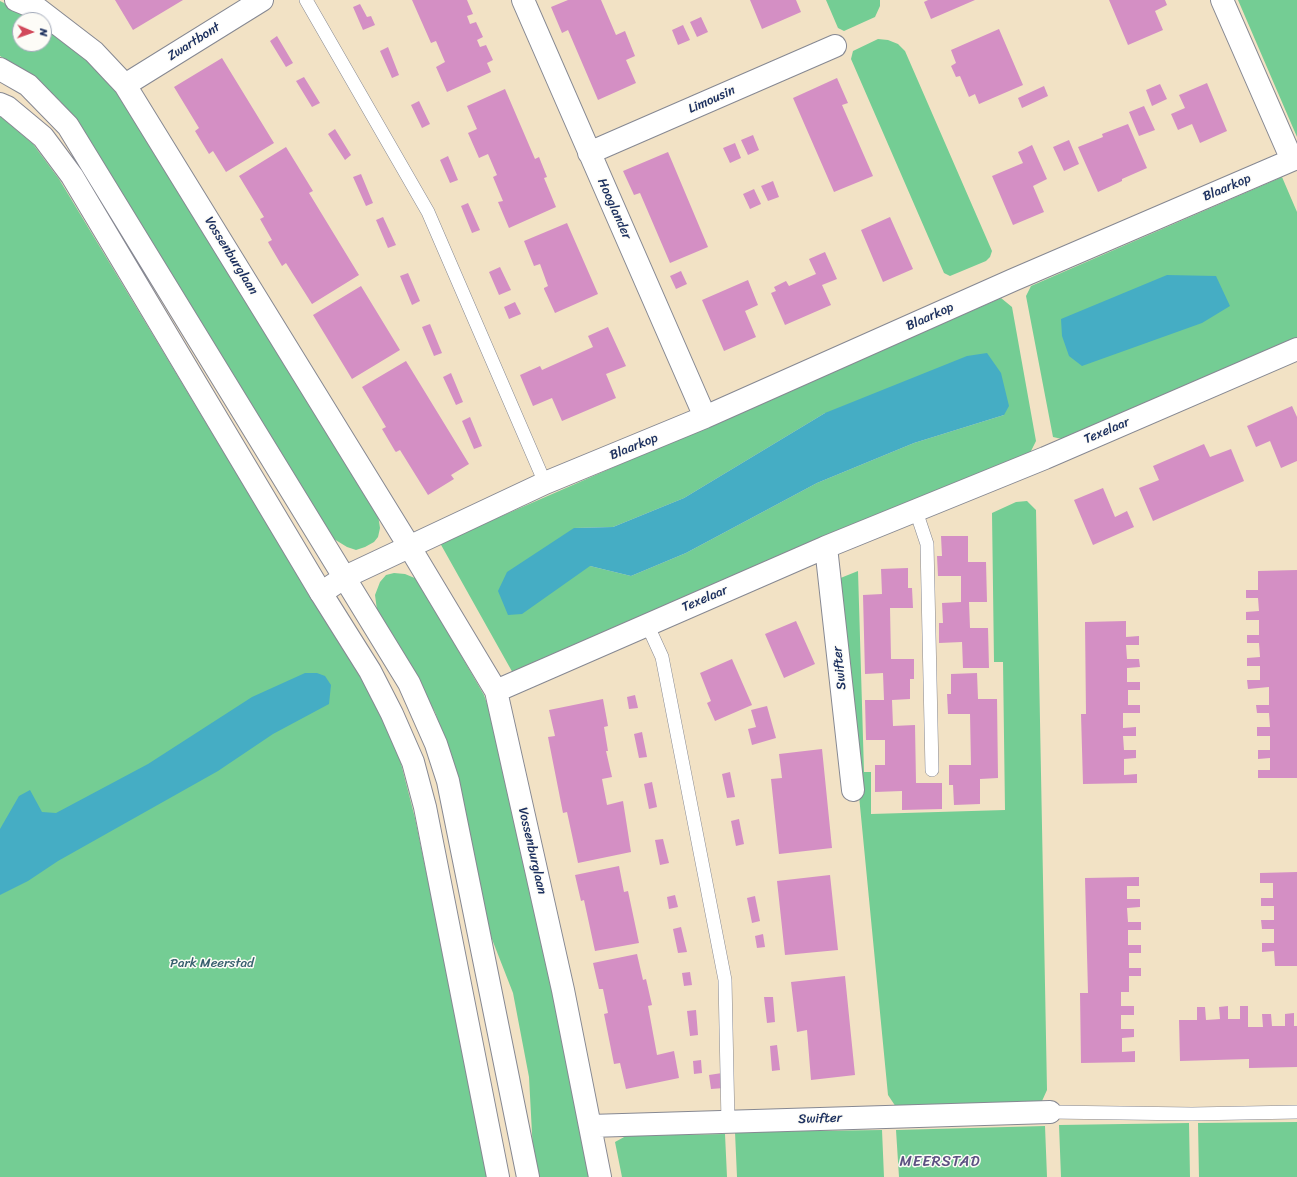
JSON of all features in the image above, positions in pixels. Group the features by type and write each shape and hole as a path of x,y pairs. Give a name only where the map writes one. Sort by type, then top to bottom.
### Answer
{"street":[{"name":"Vossenburglaan","path":"16,0 38,9 94,52 125,85 410,546 496,690 563,990 600,1177"},
{"name":"Zwartbont","path":"125,85 262,0"},
{"name":"Hooglander","path":"523,0 705,417"},
{"name":"Blaarkop","path":"410,546 545,483 705,417 1013,280 1292,160 1222,0"},
{"name":"Limousin","path":"589,153 835,46"},
{"path":"0,69 28,85 68,126 409,683 436,744 448,781 528,1177"},
{"path":"0,104 6,107 43,137 72,176 321,593 370,671 392,714 413,762 434,850 498,1177"},
{"name":"Texelaar","path":"496,690 826,547 1045,458 1297,349"},
{"path":"321,593 345,577 410,546"},
{"name":"Swifter","path":"826,547 853,790"},
{"name":"Swifter","path":"590,1126 1050,1112"}],"lane":[{"path":"306,0 428,212 545,483"},
{"path":"916,511 927,544 932,770"},
{"path":"648,624 662,657 725,980 728,1122"},
{"path":"1050,1112 1192,1114 1297,1112"}],"green space":[{"path":"826,0 880,0 880,6 875,17 844,31 838,28"},
{"path":"1238,0 1297,0 1297,137"},
{"path":"0,1 23,12 12,12 12,52 52,52 52,28 66,37 116,86 378,515 380,528 378,537 374,542 356,550 347,547 334,539 77,122 60,101 39,81 0,56"},
{"path":"878,39 888,40 898,44 905,51 992,251 990,257 986,261 950,276 944,273 851,59 853,51"},
{"name":"Park Meerstad","path":"0,116 33,144 59,179 297,574 366,684 397,748 415,818 489,1177 0,1177"},
{"path":"1282,177 1297,212 1297,338 1062,439 1053,437 1026,296 1031,286"},
{"path":"1001,298 1012,307 1036,441 1030,453 514,675 440,543","holes":["825,413 1004,415 914,443 817,483 686,553 631,576 590,566 574,528 613,527 684,498"]},
{"path":"1027,501 1036,510 1047,1090 1042,1101 1027,1106 896,1107 888,1095 838,579 858,571 864,772 871,772 871,814 1005,810 1003,662 994,662 992,513 1016,502"},
{"path":"394,573 405,574 417,579 484,695 498,735 552,984 590,1177 539,1177 538,1175 533,1152 529,1077 513,993 490,934 449,751 435,712 377,610 375,595 380,582 386,575"},
{"path":"1297,1122 1297,1177 1199,1177 1198,1123"},
{"path":"1189,1123 1190,1177 1061,1177 1059,1125"},
{"path":"1045,1126 1047,1177 899,1177 896,1130"},
{"path":"882,1130 884,1177 737,1177 735,1132"},
{"path":"725,1134 727,1177 622,1177 615,1142 626,1136"}],"water":[{"path":"1167,275 1216,276 1230,306 1202,323 1082,366 1069,356 1062,336 1061,319"},
{"path":"987,353 1001,373 1009,406 1004,415 914,443 817,483 686,553 631,576 590,566 522,614 508,615 498,591 507,572 574,528 613,527 684,498 825,413 967,356"},
{"path":"305,673 317,673 325,676 331,685 329,704 273,734 218,771 58,861 28,881 0,895 0,829 19,796 30,790 42,812 56,813 148,764 252,697"}],"building":[{"path":"115,0 183,0 133,30"},
{"path":"412,0 467,0 473,14 467,16 470,24 476,22 483,37 477,40 480,47 486,45 493,60 487,63 491,72 447,92 436,67 445,62 436,41 431,43"},
{"path":"568,0 601,0 616,35 625,31 635,56 626,60 636,83 598,100 568,30 562,33 551,7"},
{"path":"750,0 796,0 801,12 762,29"},
{"path":"928,0 975,0 931,19 924,2"},
{"path":"1109,0 1165,0 1167,5 1155,11 1163,30 1128,45"},
{"path":"360,4 367,17 371,16 375,25 363,30 353,7"},
{"path":"701,17 708,32 697,37 690,22"},
{"path":"683,25 690,40 678,45 672,30"},
{"path":"999,29 1023,85 979,104 975,94 969,97 960,76 956,77 951,66 956,63 951,50"},
{"path":"277,36 293,63 286,67 270,41"},
{"path":"388,47 399,75 392,78 380,51"},
{"path":"222,58 274,143 226,172 213,151 209,154 195,131 199,128 174,87"},
{"path":"304,77 320,103 312,107 296,81"},
{"path":"837,78 848,103 842,105 873,176 834,192 793,98"},
{"path":"1207,83 1227,131 1200,143 1192,124 1178,130 1171,114 1185,108 1179,95"},
{"path":"1160,84 1167,99 1152,106 1146,90"},
{"path":"1044,86 1048,96 1022,108 1018,98"},
{"path":"505,89 535,159 539,157 547,177 544,178 556,207 509,228 498,202 503,201 493,177 497,175 488,154 479,158 468,133 477,129 467,106"},
{"path":"419,101 430,124 422,128 411,105"},
{"path":"1144,106 1155,130 1139,136 1129,112"},
{"path":"1128,124 1147,168 1098,192 1078,147 1103,137 1102,134"},
{"path":"335,129 351,155 345,160 328,134"},
{"path":"753,135 759,150 748,155 741,140"},
{"path":"1069,140 1079,164 1064,171 1053,147"},
{"path":"735,143 741,158 730,163 723,148"},
{"path":"1032,145 1047,179 1033,186 1044,212 1013,225 992,176 1023,163 1018,152"},
{"path":"286,147 313,191 309,193 359,275 312,304 286,263 282,266 269,244 268,242 272,240 260,219 264,217 239,176"},
{"path":"668,152 708,247 670,263 640,193 634,195 623,171"},
{"path":"448,156 458,180 450,183 440,160"},
{"path":"361,174 373,203 366,206 353,177"},
{"path":"773,181 779,197 768,201 761,186"},
{"path":"754,189 761,204 750,209 743,194"},
{"path":"468,203 480,230 472,233 461,206"},
{"path":"383,217 396,245 388,248 376,220"},
{"path":"890,217 913,269 883,282 861,230"},
{"path":"567,223 598,294 555,313 544,289 548,286 540,264 534,266 524,241"},
{"path":"825,252 837,279 822,285 831,305 785,325 771,293 776,291 774,287 786,281 789,286 816,274 809,259"},
{"path":"500,267 511,290 499,295 489,272"},
{"path":"681,271 687,284 676,289 670,276"},
{"path":"408,273 420,301 412,305 400,276"},
{"path":"748,280 758,305 745,311 756,337 724,351 702,300"},
{"path":"361,286 400,350 352,379 313,315"},
{"path":"515,302 521,314 509,319 504,307"},
{"path":"430,324 442,353 434,356 422,327"},
{"path":"608,327 626,366 606,374 616,398 562,421 552,398 533,406 520,375 540,366 542,370 593,347 588,336"},
{"path":"406,361 469,464 451,475 454,479 428,495 400,450 395,451 382,429 386,427 362,387"},
{"path":"451,373 463,402 456,405 443,377"},
{"path":"1292,406 1297,417 1297,461 1281,468 1270,441 1256,447 1247,426"},
{"path":"470,417 482,446 474,449 462,421"},
{"path":"1204,444 1210,457 1231,449 1244,481 1153,521 1139,488 1159,480 1153,466"},
{"path":"1103,488 1115,517 1127,511 1134,527 1093,545 1074,500"},
{"path":"941,536 968,536 968,562 986,562 987,602 969,602 970,628 988,628 989,668 963,668 962,642 939,643 939,623 943,623 942,603 961,602 961,576 938,576 937,556 942,556"},
{"path":"908,568 908,588 912,588 913,608 890,608 891,659 914,659 914,679 910,679 910,699 892,700 893,726 915,725 916,783 942,783 942,809 902,810 902,791 875,792 875,765 885,765 885,740 866,740 865,700 884,700 883,673 865,674 863,595 882,594 881,569"},
{"path":"1297,570 1297,778 1258,778 1258,770 1270,770 1270,758 1258,759 1258,750 1270,750 1270,736 1257,736 1257,727 1270,727 1269,713 1257,713 1256,705 1269,705 1269,687 1248,689 1247,680 1260,680 1260,666 1247,666 1247,658 1260,657 1259,643 1247,643 1247,635 1259,635 1259,620 1246,620 1246,612 1259,611 1258,598 1246,598 1246,590 1258,590 1258,571"},
{"path":"796,621 815,664 784,678 765,634"},
{"path":"1126,621 1126,637 1139,636 1139,645 1126,645 1127,659 1139,659 1140,667 1127,668 1127,682 1140,682 1140,690 1128,690 1128,705 1140,705 1140,713 1123,713 1123,728 1136,727 1136,736 1123,736 1124,750 1136,750 1136,758 1124,759 1124,775 1137,774 1137,783 1083,784 1081,714 1086,714 1085,622"},
{"path":"732,659 752,705 715,721 707,703 711,701 700,673"},
{"path":"977,673 978,699 997,699 998,778 980,779 980,804 954,805 953,785 949,785 949,765 971,765 970,714 948,714 947,694 951,694 951,674"},
{"path":"635,695 638,708 629,709 627,697"},
{"path":"603,699 608,726 604,727 608,751 606,751 612,777 602,779 607,805 623,801 631,852 578,863 567,812 563,813 548,737 555,736 549,710"},
{"path":"767,706 776,738 752,745 748,729 756,727 751,710"},
{"path":"642,732 647,757 639,758 634,734"},
{"path":"822,749 832,848 779,854 771,779 782,778 779,754"},
{"path":"730,772 735,797 727,798 722,774"},
{"path":"652,782 657,807 649,809 644,784"},
{"path":"739,819 744,844 736,846 731,821"},
{"path":"663,839 669,863 660,865 655,840"},
{"path":"619,866 624,892 628,891 639,943 595,951 584,900 581,901 575,875"},
{"path":"1297,872 1297,966 1275,966 1274,951 1262,952 1262,943 1274,943 1274,929 1262,929 1261,920 1274,920 1274,906 1261,906 1261,898 1273,898 1273,883 1260,883 1260,873"},
{"path":"830,875 838,950 785,955 777,881"},
{"path":"1139,877 1139,886 1127,886 1127,899 1140,899 1140,907 1127,908 1128,922 1141,922 1141,930 1128,930 1128,945 1141,945 1141,953 1129,953 1129,968 1141,968 1141,976 1129,976 1129,992 1121,992 1121,1006 1134,1006 1134,1015 1121,1015 1121,1029 1134,1029 1134,1037 1122,1038 1122,1052 1135,1051 1135,1062 1081,1063 1080,993 1088,993 1085,878"},
{"path":"675,895 678,907 669,909 667,897"},
{"path":"755,896 760,921 752,923 747,898"},
{"path":"681,927 687,952 678,953 673,929"},
{"path":"763,934 765,947 757,948 755,936"},
{"path":"637,954 643,980 646,979 652,1005 648,1006 657,1055 674,1051 679,1078 626,1089 620,1063 614,1064 604,1014 608,1013 603,989 599,989 593,963"},
{"path":"690,972 692,985 684,986 682,973"},
{"path":"845,976 855,1075 811,1080 807,1030 797,1032 791,982"},
{"path":"764,997 773,997 775,1022 767,1023"},
{"path":"1228,1006 1228,1019 1240,1019 1240,1006 1248,1006 1248,1027 1263,1027 1262,1014 1271,1014 1272,1026 1285,1026 1285,1014 1294,1013 1294,1026 1297,1026 1297,1067 1249,1068 1249,1059 1180,1061 1179,1020 1197,1020 1197,1007 1205,1007 1206,1020 1220,1019 1219,1007"},
{"path":"696,1010 698,1035 690,1036 687,1011"},
{"path":"777,1045 780,1070 772,1071 770,1046"},
{"path":"701,1060 702,1073 694,1074 693,1061"},
{"path":"722,1073 724,1088 711,1089 709,1075"}],"district":[{"name":"MEERSTAD","path":"940,1162"}]}
